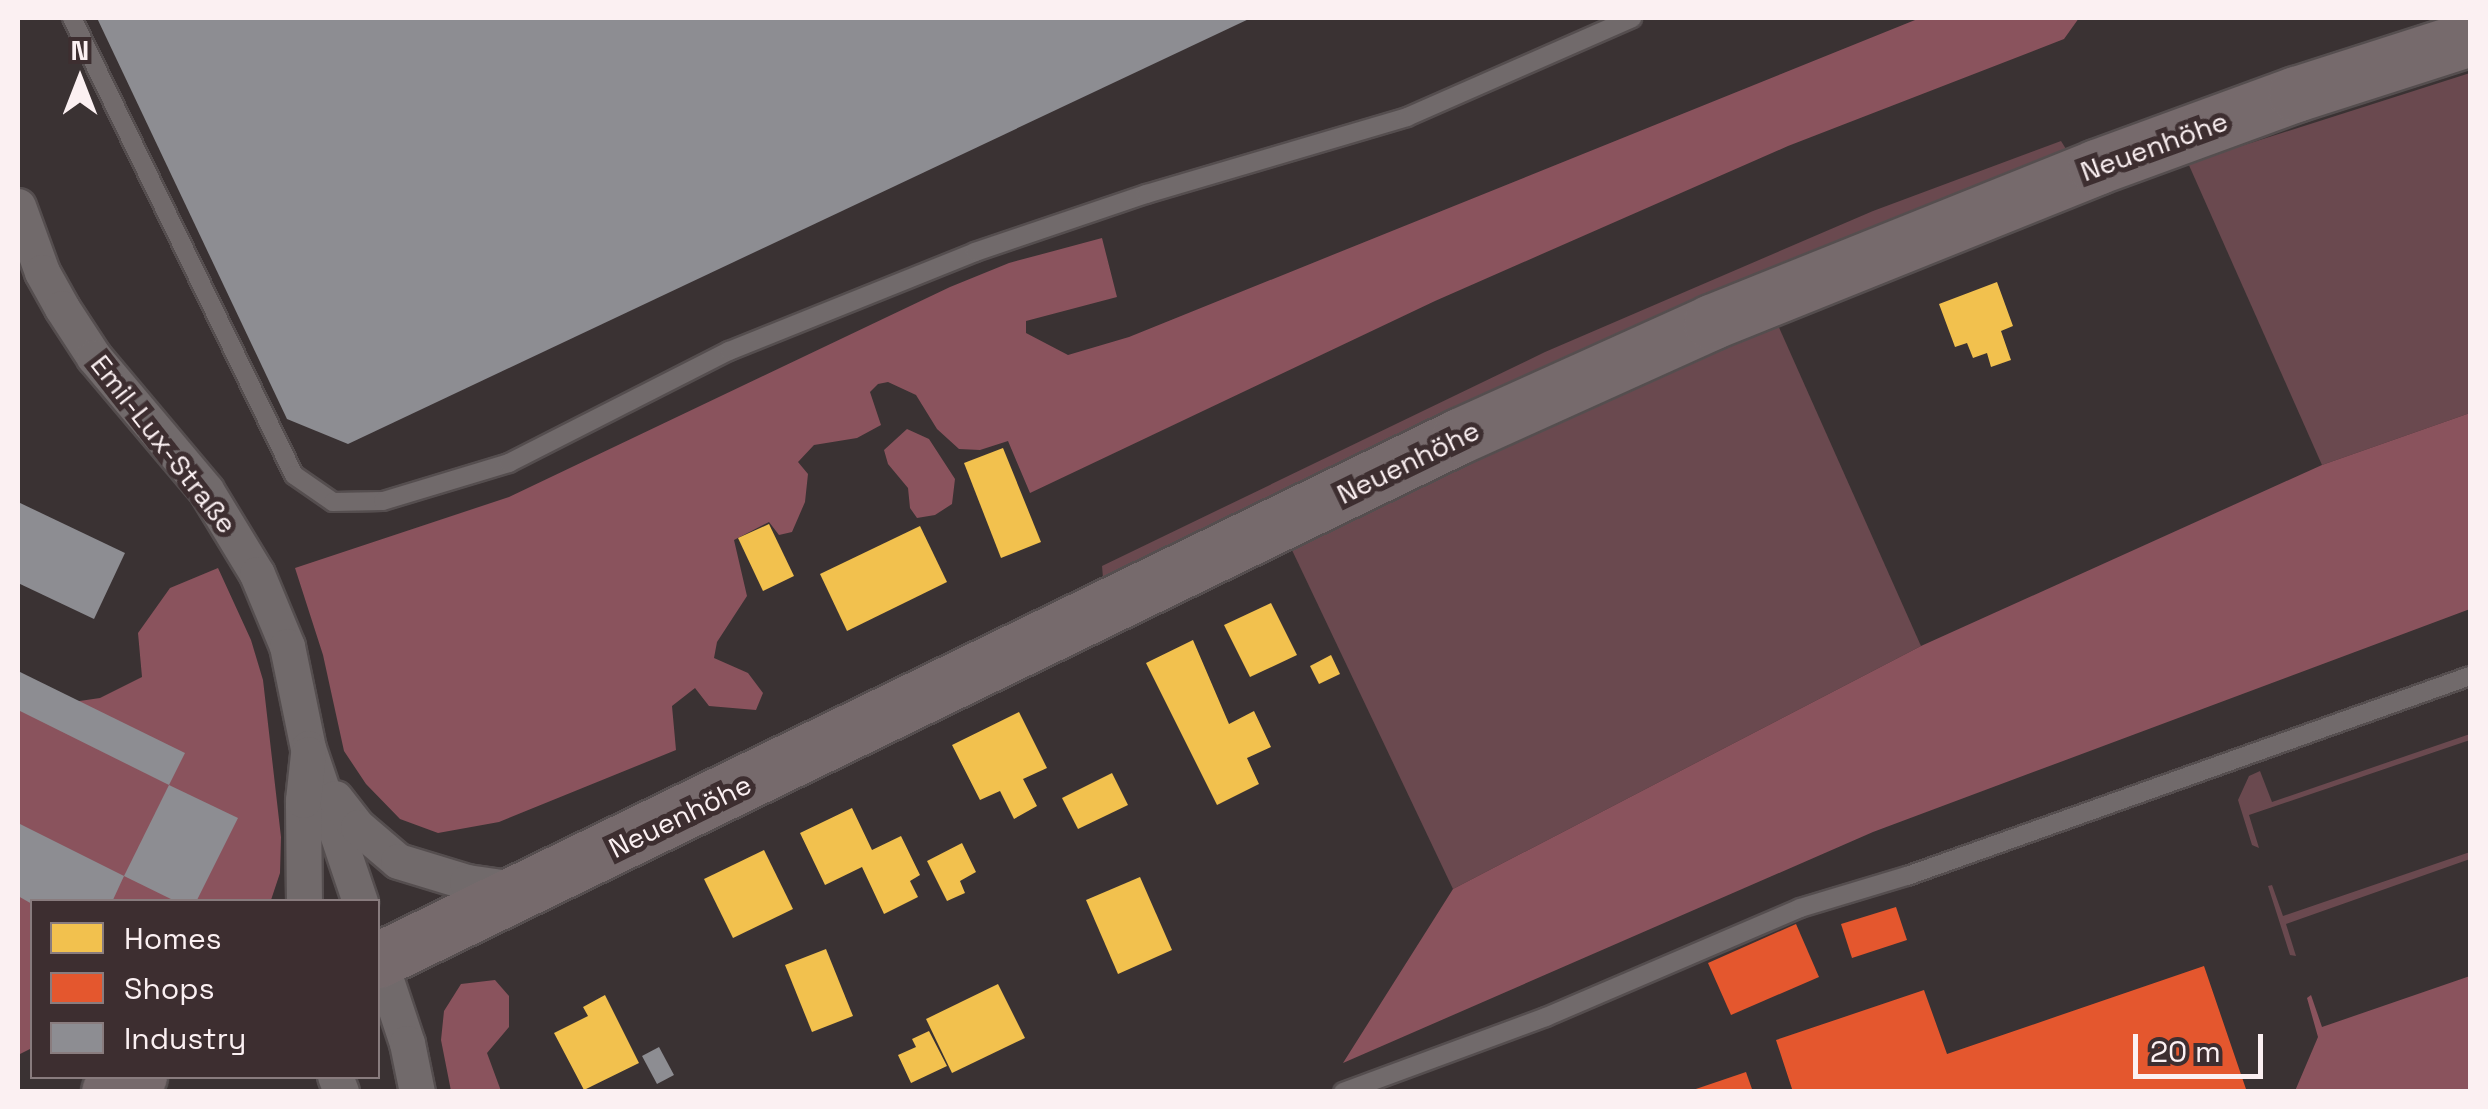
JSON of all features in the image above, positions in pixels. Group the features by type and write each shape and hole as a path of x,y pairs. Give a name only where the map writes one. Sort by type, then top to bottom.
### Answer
{"main road":[{"name":"Neuenhöhe","path":"380,958 528,890 1459,436 1711,322 2096,167 2296,94 2470,38"},
{"path":"108,1092 133,1079"}],"street":[{"name":"Emil-Lux-Straße","path":"18,206 42,272 62,308 94,357 206,490 258,574 286,646 308,748 324,784 359,899"},
{"name":"Emil-Lux-Straße","path":"304,899 302,800 308,748"},
{"name":"Emil-Lux-Straße","path":"324,784 358,826 398,861 467,882 528,890"},
{"path":"380,965 407,1042 417,1092"}],"lane":[{"path":"72,18 294,475 333,502 383,501 509,464 729,351 975,252 1146,194 1407,117 1632,18"},
{"path":"1342,1092 1546,1017 1800,908 1906,876 2470,676"}],"shaded area":[{"path":"1920,18 2079,18 2064,39 1788,146 1435,301 1030,493 1008,441 980,450 959,449 937,429 916,395 888,382 878,384 870,392 881,425 857,438 814,445 798,462 808,474 805,502 792,532 779,535 769,522 734,540 747,596 717,642 714,658 748,673 763,693 756,710 709,706 695,688 672,706 676,750 499,822 438,833 400,819 366,784 344,751 323,655 295,568 509,497 950,287 1009,263 1102,238 1117,297 1026,321 1026,333 1068,355 1129,337"},
{"path":"2470,73 2470,413 2322,465 2188,163"},
{"path":"2061,141 2066,149 1700,300 1103,578 1102,566 1545,352 1873,211"},
{"path":"1777,323 1921,646 1453,889 1291,548 1539,428"},
{"path":"2470,413 2470,609 1873,832 1343,1063 1453,889 1921,646 2322,465"},
{"path":"907,429 929,439 955,479 952,504 935,515 917,518 910,508 908,488 888,464 884,450"},
{"path":"218,568 251,640 263,680 281,837 280,873 271,899 30,899 30,1049 18,1055 18,710 100,698 142,677 138,633 170,588"},
{"path":"2470,734 2470,740 2249,815 2259,848 2252,845 2238,800 2249,776 2260,771 2272,802"},
{"path":"2470,852 2470,859 2286,924 2296,956 2290,955 2268,886 2272,885 2283,916"},
{"path":"2470,976 2470,1091 2295,1091 2318,1037 2307,998 2311,995 2322,1027"},
{"path":"495,980 509,996 509,1027 487,1053 501,1091 451,1091 441,1040 444,1011 461,984"}],"building: Homes":[{"path":"1997,282 2013,326 2001,331 2011,360 1991,367 1987,353 1973,358 1967,343 1955,347 1939,304"},
{"path":"1003,448 1041,542 1001,558 964,463"},
{"path":"769,524 794,576 763,591 738,538"},
{"path":"920,526 947,582 847,631 820,574"},
{"path":"1271,603 1297,655 1250,677 1224,625"},
{"path":"1193,640 1229,724 1254,711 1271,747 1247,758 1259,784 1217,805 1146,663"},
{"path":"1331,655 1340,674 1319,684 1310,666"},
{"path":"1019,712 1047,768 1023,779 1037,806 1014,819 1000,791 980,800 952,745"},
{"path":"1112,773 1128,805 1078,829 1062,798"},
{"path":"852,808 872,850 901,836 920,875 910,881 918,897 884,914 862,867 825,885 800,833"},
{"path":"962,843 976,872 960,881 965,893 947,901 927,861"},
{"path":"764,850 793,909 733,938 704,879"},
{"path":"1140,877 1172,950 1118,974 1086,900"},
{"path":"826,949 853,1016 812,1032 785,965"},
{"path":"998,984 1025,1038 952,1073 926,1019"},
{"path":"605,995 639,1063 584,1090 554,1033 588,1016 583,1007"},
{"path":"929,1031 947,1066 911,1083 898,1055 916,1047 912,1039"}],"building: Shops":[{"path":"1896,907 1907,940 1852,958 1841,924"},
{"path":"1796,924 1819,977 1731,1015 1708,963"},
{"path":"2204,966 2247,1092 1793,1092 1776,1040 1924,990 1947,1054"},
{"path":"1746,1072 1753,1092 1690,1092 1690,1091"}],"building: Industry":[{"path":"97,18 1251,18 348,444 287,419"},
{"path":"18,502 125,553 94,619 18,583"},
{"path":"18,671 185,753 169,785 18,710"},
{"path":"169,785 238,818 198,899 171,899 124,876"},
{"path":"18,823 124,876 113,899 30,899 30,903 18,896"},
{"path":"659,1047 674,1075 657,1084 642,1056"}]}
